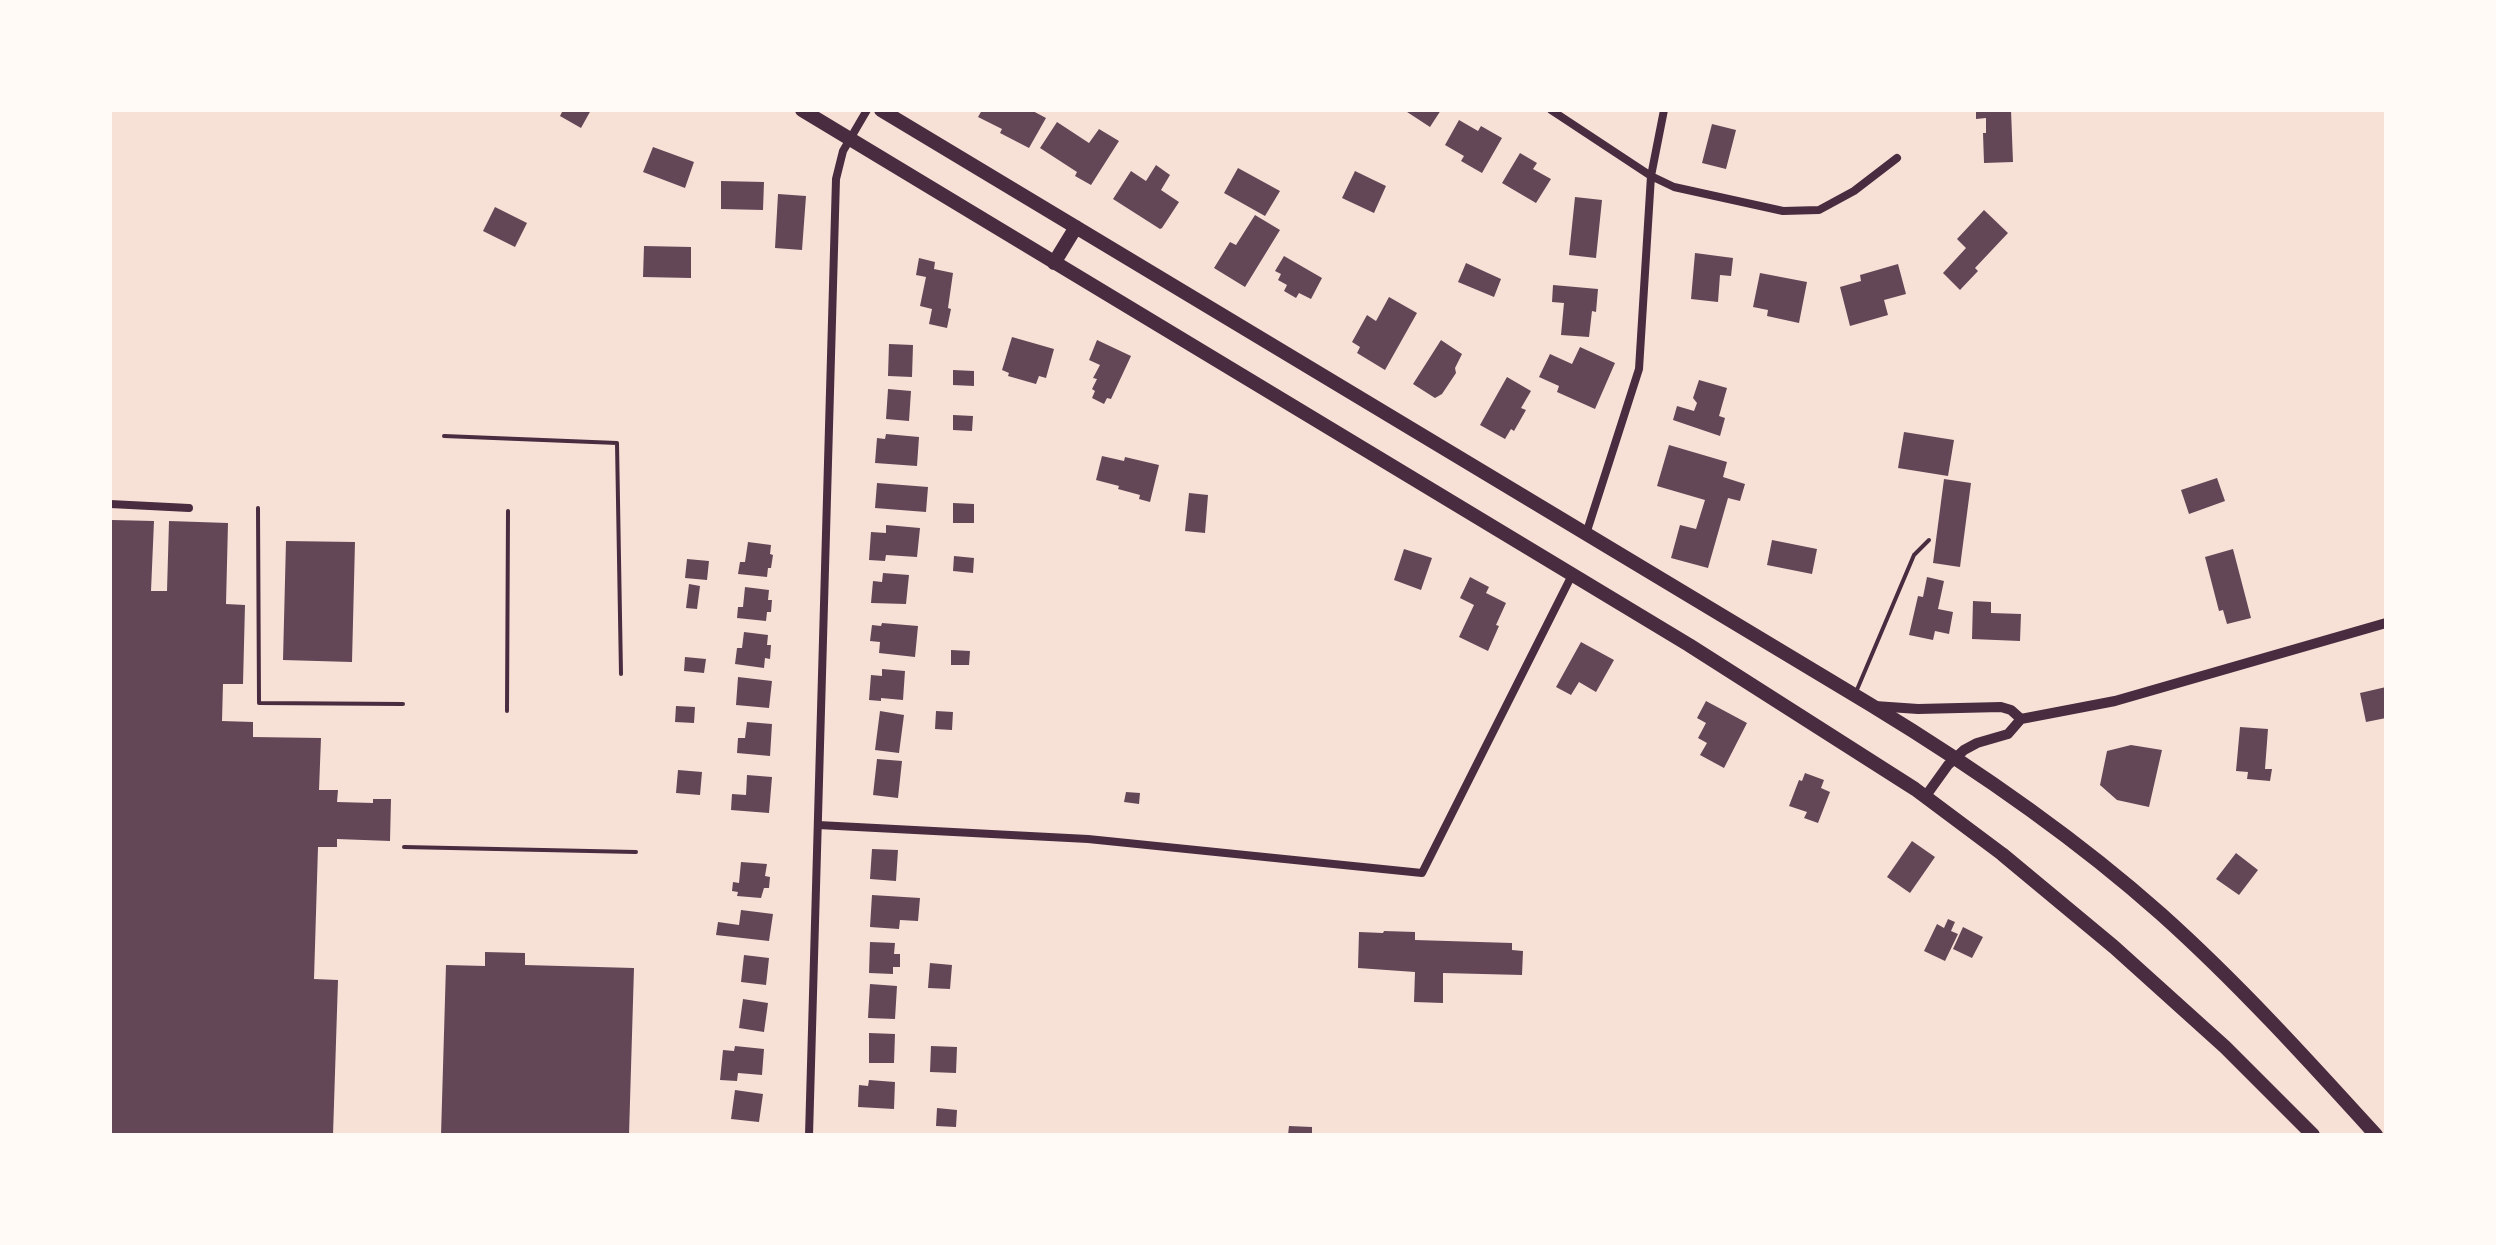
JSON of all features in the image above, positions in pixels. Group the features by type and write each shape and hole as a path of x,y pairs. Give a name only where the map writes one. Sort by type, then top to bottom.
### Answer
{"highway":[{"path":"802,110 1753,685 1925,797 2002,854 2114,947 2225,1047 2313,1135"},
{"path":"881,110 1955,758 2055,827 2160,913 2264,1014 2376,1135"},
{"path":"1054,263 1076,227"}],"street":[{"path":"809,1135 836,179 841,155 867,110"},
{"path":"1551,110 1651,176 1674,187 1783,211 1819,210 1854,191 1897,158"},
{"path":"1586,534 1639,369 1651,176 1664,110"},
{"path":"110,504 189,508"},
{"path":"818,825 1088,839 1422,873 1572,575"},
{"path":"1925,797 1955,758 1973,744 2008,734 2021,719 2129,698 2386,623"},
{"path":"1871,705 1918,709 2001,707 2011,710 2021,719"}],"lane":[{"path":"444,436 617,443 621,674"},
{"path":"258,508 259,703 403,704"},
{"path":"507,711 508,511"},
{"path":"1854,695 1914,555 1929,540"},
{"path":"404,847 636,852"}],"building":[{"path":"563,110 591,110 581,128 560,116"},
{"path":"982,110 1031,110 1046,118 1029,148 978,117"},
{"path":"1404,110 1441,110 1430,127"},
{"path":"1976,110 2011,110 2013,162 1984,163 1986,118 1976,119"},
{"path":"1459,120 1478,131 1481,126 1502,138 1482,173 1461,161 1464,156 1445,145"},
{"path":"1057,122 1089,143 1099,129 1119,141 1091,185 1040,148"},
{"path":"1712,124 1736,130 1726,169 1702,163"},
{"path":"653,147 694,162 685,188 643,172"},
{"path":"1520,153 1537,163 1533,169 1551,179 1536,203 1502,183"},
{"path":"1156,165 1170,175 1161,190 1179,202 1160,229 1113,199 1131,171 1146,181"},
{"path":"1238,168 1280,191 1265,216 1224,193"},
{"path":"1355,171 1386,186 1374,213 1342,198"},
{"path":"721,181 764,182 763,210 721,209"},
{"path":"778,194 806,196 802,250 775,248"},
{"path":"1575,197 1602,200 1596,258 1569,255"},
{"path":"495,207 527,223 515,247 483,231"},
{"path":"1984,210 2008,233 1975,268 1978,271 1960,290 1943,273 1966,248 1957,239"},
{"path":"1255,215 1280,230 1245,287 1214,268 1230,242 1236,245"},
{"path":"644,246 691,247 691,278 643,277"},
{"path":"1695,253 1733,258 1731,276 1720,275 1718,302 1691,299"},
{"path":"1284,256 1322,278 1311,299 1299,293 1296,298 1284,291 1287,285 1278,280 1281,274 1275,271"},
{"path":"919,258 935,262 934,269 953,273 947,328 929,324 932,309 920,306 926,277 916,275"},
{"path":"1466,263 1501,279 1494,297 1458,282"},
{"path":"1898,264 1906,294 1884,300 1888,315 1850,326 1840,287 1861,281 1860,275"},
{"path":"1760,273 1807,282 1799,323 1767,316 1768,310 1753,307"},
{"path":"1553,285 1598,289 1589,337 1561,335 1564,303 1552,302"},
{"path":"1389,297 1417,313 1385,370 1357,353 1360,347 1352,342 1367,315 1376,321"},
{"path":"1012,337 1054,349 1046,378 1039,376 1036,384 1008,376 1009,373 1002,370"},
{"path":"1097,340 1131,356 1111,399 1107,398 1104,404 1092,398 1097,379 1093,378 1100,365 1089,360"},
{"path":"1441,340 1462,354 1455,368 1456,373 1442,394 1435,398 1413,384"},
{"path":"889,344 913,345 912,377 888,376"},
{"path":"1580,347 1615,363 1595,409 1557,392 1559,386 1539,377 1550,354 1572,364"},
{"path":"953,370 974,371 974,386 953,385"},
{"path":"1507,377 1531,391 1521,408 1526,410 1514,431 1511,429 1505,439 1480,425"},
{"path":"1699,380 1727,388 1719,416 1725,418 1720,436 1673,420 1677,406 1694,411 1697,403 1693,398"},
{"path":"888,389 911,391 909,421 886,419"},
{"path":"953,415 973,416 972,431 953,430"},
{"path":"1904,432 1954,440 1948,476 1898,468"},
{"path":"886,434 919,437 917,466 875,463 877,438 885,439"},
{"path":"1669,445 1727,462 1723,477 1745,484 1740,501 1728,498 1708,568 1671,558 1680,525 1696,529 1705,500 1657,486"},
{"path":"1102,456 1124,461 1125,457 1159,465 1150,502 1139,499 1140,495 1118,489 1119,486 1096,480"},
{"path":"2217,478 2225,501 2189,514 2181,490"},
{"path":"1944,479 1971,483 1960,567 1933,563"},
{"path":"877,483 928,487 926,512 875,508"},
{"path":"1189,493 1208,495 1205,533 1185,531"},
{"path":"953,503 974,504 974,523 953,523"},
{"path":"112,520 154,521 151,591 167,591 169,521 228,523 226,604 245,605 243,684 223,684 222,721 253,722 253,737 321,738 319,790 338,790 337,802 373,803 373,799 391,799 390,841 337,839 337,847 318,847 314,979 338,980 333,1135 110,1135"},
{"path":"886,525 920,528 917,557 886,555 885,561 869,560 871,532 886,533"},
{"path":"1772,540 1817,549 1812,574 1767,565"},
{"path":"286,541 355,542 352,662 283,660"},
{"path":"748,542 771,545 770,554 773,555 767,577 738,574 740,562 745,562"},
{"path":"1404,549 1432,558 1421,590 1394,580"},
{"path":"2233,549 2251,618 2227,624 2223,610 2219,611 2205,557"},
{"path":"954,556 974,558 973,573 953,571"},
{"path":"687,559 709,561 707,580 685,578"},
{"path":"883,573 909,575 906,604 871,603 873,581 882,582"},
{"path":"1470,577 1489,587 1486,593 1506,603 1488,651 1459,637 1474,605 1460,598"},
{"path":"1927,577 1944,581 1938,609 1953,612 1949,634 1935,631 1933,640 1909,635 1918,596 1923,597"},
{"path":"689,584 700,586 697,609 686,608"},
{"path":"745,587 769,590 771,612 767,612 766,621 737,618 738,607 743,607"},
{"path":"1973,601 1991,602 1991,613 2021,614 2020,641 1972,639"},
{"path":"882,623 918,626 915,657 879,653 880,642 870,641 872,625 881,626"},
{"path":"744,632 768,635 770,659 765,658 764,668 735,664 737,648 742,648"},
{"path":"1581,642 1614,660 1596,692 1579,682 1571,695 1556,687"},
{"path":"951,650 970,651 969,665 951,665"},
{"path":"685,657 706,659 704,673 684,671"},
{"path":"882,669 905,671 903,700 869,700 871,675 882,676"},
{"path":"738,677 772,681 769,708 736,705"},
{"path":"2386,687 2386,718 2366,722 2360,693"},
{"path":"1706,701 1747,723 1724,768 1700,755 1707,743 1698,738 1706,723 1697,718"},
{"path":"676,706 695,707 694,723 675,722"},
{"path":"880,711 904,715 899,753 875,750"},
{"path":"936,711 953,712 952,730 935,729"},
{"path":"747,722 772,724 770,756 737,753 738,738 745,738"},
{"path":"2240,727 2268,729 2265,769 2272,769 2270,781 2247,779 2248,772 2236,771"},
{"path":"2131,745 2162,750 2149,807 2117,800 2100,785 2107,751"},
{"path":"877,759 902,761 898,798 873,795"},
{"path":"678,770 702,772 700,795 676,793"},
{"path":"1805,773 1824,780 1821,788 1830,792 1818,823 1804,818 1807,812 1789,806"},
{"path":"747,775 772,777 769,813 731,810 732,794 746,795"},
{"path":"1126,792 1140,793 1139,804 1124,802"},
{"path":"1912,841 1935,857 1910,893 1887,877"},
{"path":"872,849 898,850 896,881 870,879"},
{"path":"2236,853 2258,870 2239,895 2216,879"},
{"path":"741,862 767,864 765,876 770,877 769,888 764,888 761,898 737,896 738,892 732,891 733,882 739,883"},
{"path":"872,895 920,898 918,921 900,920 899,929 870,927"},
{"path":"741,910 773,914 769,941 716,935 718,922 739,925"},
{"path":"1948,919 1955,922 1951,931 1958,934 1945,961 1924,951 1937,924 1944,928"},
{"path":"1963,927 1983,937 1972,958 1953,949"},
{"path":"1359,932 1415,932 1415,940 1512,943 1512,950 1523,951 1522,975 1443,973 1443,1003 1414,1002 1415,972 1358,968"},
{"path":"870,942 895,943 894,954 900,954 900,967 893,967 893,974 869,973"},
{"path":"485,952 525,953 525,965 634,968 629,1135 441,1135 446,965 485,966"},
{"path":"744,955 769,958 766,985 741,982"},
{"path":"930,963 952,965 950,989 928,988"},
{"path":"870,984 897,986 895,1019 868,1018"},
{"path":"743,999 768,1003 764,1032 739,1028"},
{"path":"869,1033 895,1034 894,1063 869,1063"},
{"path":"735,1046 764,1049 762,1075 738,1073 737,1081 720,1080 723,1050 734,1051"},
{"path":"931,1046 957,1047 956,1073 930,1072"},
{"path":"869,1080 895,1082 894,1109 858,1107 859,1085 868,1086"},
{"path":"735,1090 763,1094 759,1122 731,1119"},
{"path":"937,1108 957,1110 956,1127 936,1126"},
{"path":"1289,1126 1312,1127 1312,1135 1288,1135"}]}
